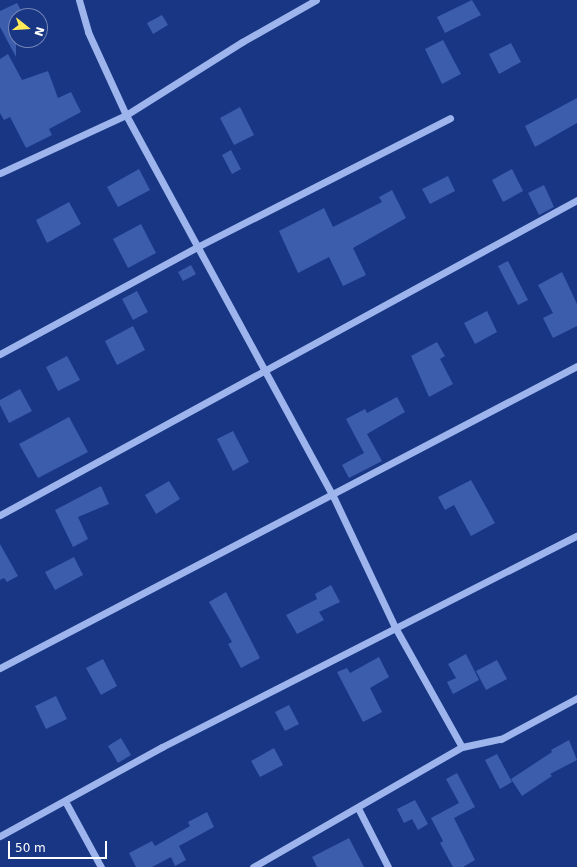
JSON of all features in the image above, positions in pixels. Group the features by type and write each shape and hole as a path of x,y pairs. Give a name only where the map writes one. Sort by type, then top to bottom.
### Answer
{"street":[{"path":"79,0 88,32 126,115 197,247 266,370 333,496 396,629 462,747"},
{"path":"0,174 126,115 242,42 316,0"},
{"path":"0,354 197,247 450,118"},
{"path":"0,515 577,200"},
{"path":"0,668 333,496 577,366"},
{"path":"0,836 162,748 577,536"},
{"path":"253,867 462,747 501,739 577,698"},
{"path":"65,801 101,867"},
{"path":"358,808 388,867"}],"building":[{"path":"472,0 481,15 445,33 437,17"},
{"path":"17,3 20,8 8,8 8,42 0,27 0,11"},
{"path":"162,15 168,25 153,34 147,23"},
{"path":"443,40 461,74 442,84 425,49"},
{"path":"511,43 521,62 499,74 489,54"},
{"path":"11,48 16,48 16,57"},
{"path":"8,54 22,80 48,71 58,98 71,92 81,112 49,129 52,135 26,148 10,117 4,120 0,113 0,59"},
{"path":"577,98 577,123 535,147 525,126"},
{"path":"240,107 254,135 234,145 220,118"},
{"path":"231,150 241,169 232,174 222,155"},
{"path":"139,169 150,190 118,207 107,187"},
{"path":"512,169 523,191 503,202 492,180"},
{"path":"448,176 455,191 430,204 422,189"},
{"path":"544,185 554,207 539,215 528,193"},
{"path":"392,190 406,218 353,248 366,275 343,286 329,257 298,273 279,231 324,208 333,227 382,202 379,197"},
{"path":"69,202 81,224 47,243 36,220"},
{"path":"141,224 156,253 128,268 113,239"},
{"path":"508,261 528,300 518,305 498,266"},
{"path":"191,265 196,274 183,281 178,272"},
{"path":"562,272 577,304 577,326 553,338 543,318 553,313 538,285"},
{"path":"137,291 148,312 133,320 122,299"},
{"path":"487,311 497,332 475,344 464,323"},
{"path":"133,326 145,350 117,365 105,341"},
{"path":"437,342 445,356 440,359 453,384 429,397 411,356"},
{"path":"67,356 80,380 58,391 46,367"},
{"path":"20,389 32,411 9,423 0,405 0,400"},
{"path":"397,397 405,412 367,434 382,461 349,478 342,465 364,453 346,419 365,409 367,413"},
{"path":"69,417 88,452 38,478 19,444"},
{"path":"233,431 249,462 233,471 217,439"},
{"path":"471,480 495,523 471,536 454,505 445,510 438,497"},
{"path":"169,481 180,499 156,514 145,495"},
{"path":"101,486 109,504 78,517 88,539 73,547 55,510"},
{"path":"0,544 18,576 7,582 4,578 0,580"},
{"path":"74,557 83,575 55,590 45,572"},
{"path":"331,585 340,602 319,612 324,620 297,634 286,615 317,599 315,594"},
{"path":"226,592 260,658 241,668 228,644 232,642 209,602"},
{"path":"466,654 479,680 453,694 447,682 456,678 448,664"},
{"path":"379,657 389,677 370,688 382,712 363,722 337,672 347,668 350,673"},
{"path":"103,659 117,686 101,695 86,668"},
{"path":"497,660 507,679 486,690 476,671"},
{"path":"56,696 67,719 46,729 35,706"},
{"path":"289,705 299,724 285,731 275,712"},
{"path":"121,738 131,755 118,763 108,746"},
{"path":"569,740 577,760 550,774 552,776 522,796 511,779 552,752 551,750"},
{"path":"274,748 283,765 260,777 251,761"},
{"path":"497,754 512,782 500,789 485,760"},
{"path":"457,773 475,807 454,818 475,860 463,867 453,867 440,843 443,841 431,818 459,803 446,779"},
{"path":"415,800 428,824 418,830 412,819 404,823 397,809"},
{"path":"207,812 214,827 179,846 186,860 175,866 171,857 152,867 136,867 129,853 152,841 155,846 190,826 188,822"},
{"path":"349,838 364,867 317,867 312,857"}]}
